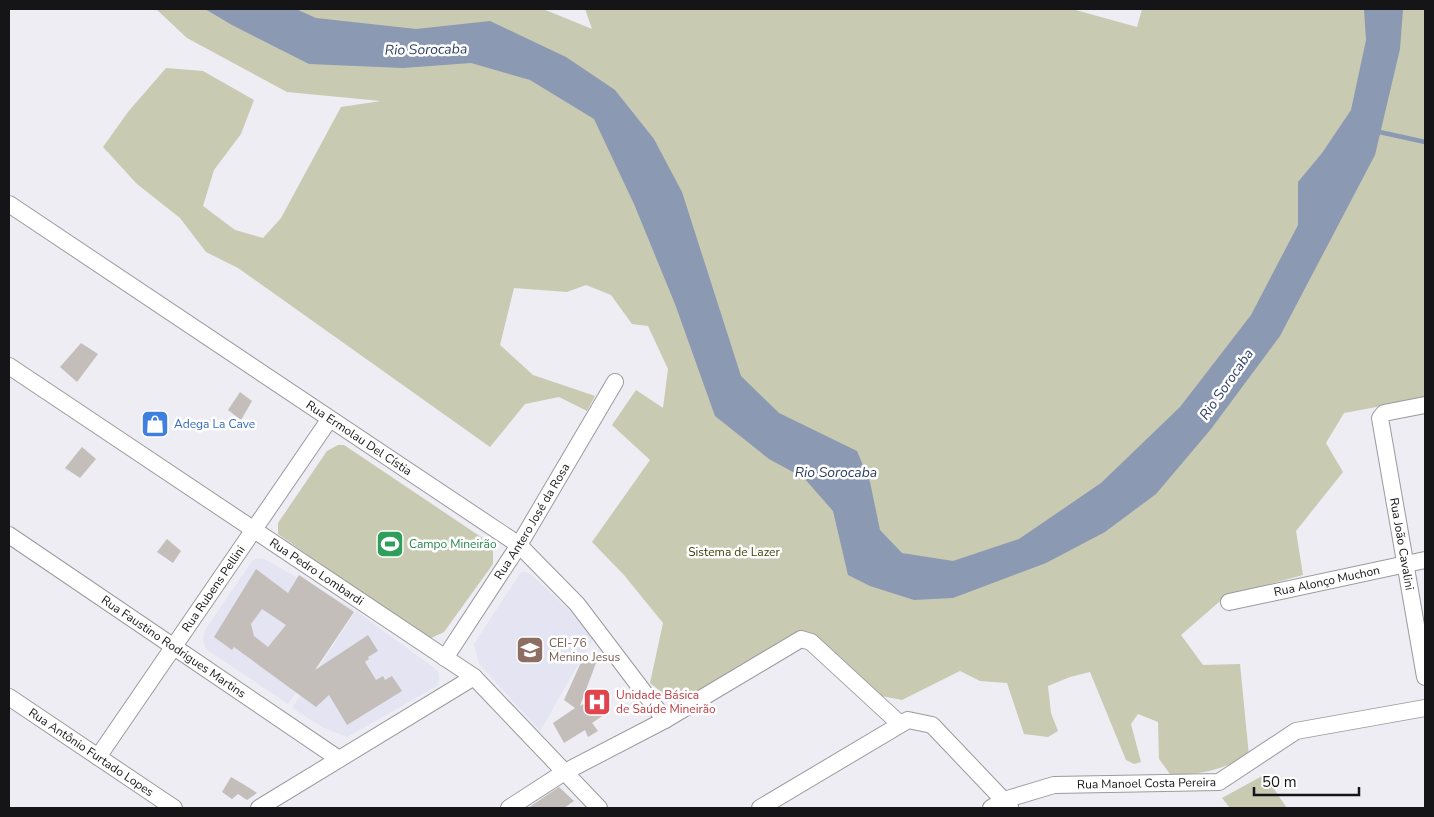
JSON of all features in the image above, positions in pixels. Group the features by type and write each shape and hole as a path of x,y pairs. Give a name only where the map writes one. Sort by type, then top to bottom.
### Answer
{"street":[{"name":"Rua Ermolau Del Cístia","path":"9,204 329,420 520,545 577,604 665,720"},
{"name":"Rua Pedro Lombardi","path":"9,366 474,677 563,773 599,808"},
{"name":"Rua Antero José da Rosa","path":"445,658 520,545 615,382"},
{"name":"Rua João Cavalini","path":"1425,405 1384,413 1380,418 1425,677"},
{"name":"Rua Rubens Pellini","path":"98,757 329,420"},
{"name":"Rua Faustino Rodrigues Martins","path":"9,535 339,759"},
{"name":"Rua Alonço Muchon","path":"1229,602 1425,560"},
{"path":"510,808 563,773 665,720 801,640 811,642 900,724"},
{"path":"258,808 474,677"},
{"name":"Rua Antônio Furtado Lopes","path":"9,697 174,808"},
{"name":"Rua Manoel Costa Pereira","path":"1002,806 1054,785 1218,782 1296,731 1425,708"},
{"path":"760,808 908,720 932,725 1002,806"}],"shaded area":[{"path":"258,558 264,559 354,609 288,704 206,649 203,640 205,630 253,560"},
{"name":"CEI-76 Menino Jesus","path":"521,572 532,575 574,615 593,639 540,731 479,664 474,644"},
{"path":"356,611 433,667 439,674 439,681 437,686 347,737 324,728 292,708"}],"green space":[{"name":"Sistema de Lazer","path":"156,9 543,9 592,29 585,9 1072,9 1137,27 1142,9 1425,9 1425,398 1344,413 1326,443 1343,472 1296,531 1303,575 1226,596 1181,635 1203,665 1240,664 1249,756 1228,765 1211,771 1192,774 1170,774 1159,759 1158,722 1138,714 1131,724 1141,762 1134,764 1126,760 1090,672 1070,677 1048,686 1051,713 1058,731 1048,737 1024,734 1007,683 980,681 960,671 902,700 876,695 811,638 794,633 684,699 670,699 650,683 663,623 624,575 592,542 650,460 612,425 636,390 663,408 668,369 648,326 632,324 611,295 586,285 567,292 514,288 500,345 533,375 595,396 587,411 559,397 525,404 490,447 238,268 206,252 180,218 137,184 103,147 128,112 166,68 203,71 254,100 241,134 214,170 203,206 235,230 263,238 281,218 341,107 381,101 287,92 187,38"},
{"name":"Campo Mineirão","path":"338,445 344,445 487,541 493,548 493,564 444,632 431,638 424,637 278,534 278,523 327,451"},
{"path":"1264,775 1287,808 1230,808 1222,798"}],"water":[{"name":"Rio Sorocaba","path":"205,9 296,9 316,18 416,29 490,21 566,57 615,90 654,139 682,192 741,376 779,413 857,451 870,482 880,530 902,553 953,561 1019,539 1101,483 1180,407 1251,315 1298,225 1298,182 1322,153 1351,110 1366,40 1364,9 1403,9 1400,49 1375,155 1280,336 1211,429 1156,494 1105,532 1046,563 953,598 914,600 870,586 848,575 833,511 804,478 769,459 715,416 675,304 634,204 594,119 530,80 471,63 403,68 309,64 232,25"}],"building":[{"path":"81,343 98,354 77,382 60,367"},
{"path":"240,392 252,401 241,420 228,410"},
{"path":"82,447 96,459 80,478 65,468"},
{"path":"167,539 181,551 173,563 157,552"},
{"path":"256,569 288,593 299,575 354,612 315,670 368,635 378,651 368,657 369,659 365,662 376,680 383,676 385,680 392,676 402,691 347,725 329,695 316,707 234,647 232,650 214,637","holes":["262,609 286,625 268,647 254,636 251,624"]},
{"name":"Unidade Básica de Saúde Mineirão","path":"583,658 596,663 580,706 602,693 611,710 592,723 598,731 588,737 585,730 564,743 553,723 575,708 564,700"},
{"path":"231,777 257,793 247,800 238,794 232,799 222,792"},
{"path":"559,787 574,801 564,808 528,808"}],"waterway":[{"path":"1375,131 1425,142"}],"place":[{"name":"Adega La Cave","path":"155,424"},
{"name":"Campo Mineirão","path":"390,544"},
{"name":"CEI-76 Menino Jesus","path":"530,650"},
{"name":"Unidade Básica de Saúde Mineirão","path":"597,702"}]}
